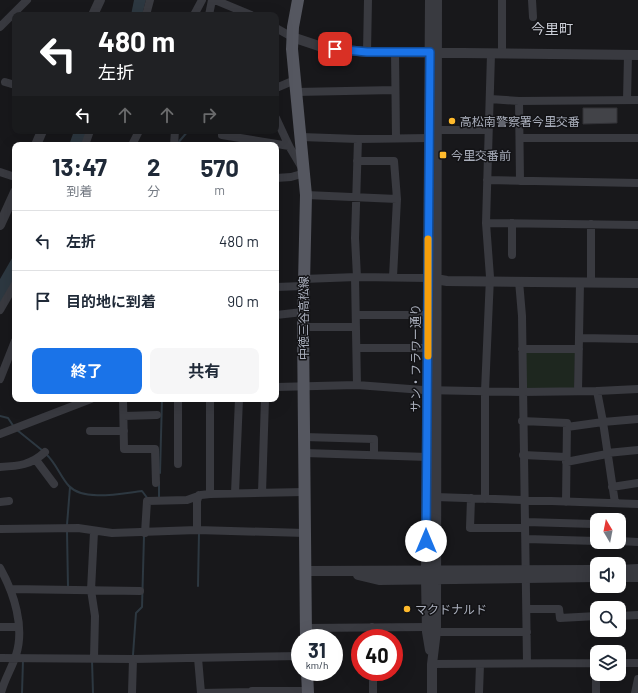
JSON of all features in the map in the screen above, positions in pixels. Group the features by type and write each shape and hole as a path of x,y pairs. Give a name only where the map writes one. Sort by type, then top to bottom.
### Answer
{"main road":[{"name":"中徳三谷高松線","path":"298,0 292,36 306,195 303,282 306,629"},
{"path":"307,681 308,692"}],"street":[{"path":"15,12 27,0"},
{"path":"94,12 100,0"},
{"path":"147,12 150,0"},
{"path":"196,12 202,0"},
{"path":"210,12 212,0"},
{"path":"215,0 244,12"},
{"path":"367,52 368,0"},
{"path":"430,0 434,52"},
{"path":"434,52 437,0"},
{"path":"502,0 502,54"},
{"path":"532,0 533,17"},
{"path":"0,26 12,14"},
{"path":"279,30 325,48 367,52 395,51 491,54 633,55 627,100"},
{"path":"395,51 396,138"},
{"name":"サン・フラワー通り","path":"432,693 430,630 435,497 432,390 432,132 434,52"},
{"path":"485,499 484,391 490,281 486,223 491,54"},
{"path":"5,82 12,84"},
{"path":"279,88 296,86 395,90"},
{"path":"490,99 519,101 638,100"},
{"path":"519,101 520,181"},
{"path":"279,124 289,146 305,173 291,177 279,178"},
{"path":"301,137 358,139 396,138 432,132 488,130"},
{"path":"222,135 265,142"},
{"path":"520,138 638,138"},
{"path":"357,385 356,197 358,139"},
{"path":"279,144 289,146"},
{"path":"357,161 394,161 397,199 393,277"},
{"path":"0,172 12,176"},
{"path":"487,180 638,184"},
{"path":"306,195 397,199"},
{"path":"0,225 12,199"},
{"path":"486,223 638,225"},
{"path":"512,223 512,255"},
{"path":"578,391 579,348 591,224"},
{"path":"279,286 303,282 356,277 638,283"},
{"name":"サン・フラワー通り","path":"431,574 428,458 432,390 428,348 429,315 433,279"},
{"path":"519,281 526,539 527,662"},
{"path":"0,310 12,289"},
{"path":"279,315 303,312"},
{"path":"356,315 429,315"},
{"path":"303,327 356,327"},
{"path":"580,338 638,339"},
{"path":"358,348 428,348"},
{"path":"522,349 579,348"},
{"path":"0,380 12,349"},
{"path":"279,387 357,385 432,390 522,392 638,389"},
{"path":"597,391 615,503"},
{"path":"0,434 83,402"},
{"path":"123,402 124,449 155,449 156,482"},
{"path":"178,402 178,464"},
{"path":"210,402 210,494"},
{"path":"235,493 239,402"},
{"path":"262,493 265,402"},
{"path":"124,416 157,416"},
{"path":"567,427 638,419"},
{"path":"522,421 567,423 566,502"},
{"path":"90,431 124,431"},
{"path":"304,436 374,439 374,455"},
{"path":"523,455 566,459 638,450"},
{"path":"0,467 25,466 36,460 45,452"},
{"path":"305,453 428,458"},
{"path":"36,460 54,484"},
{"path":"612,487 638,483"},
{"path":"145,533 148,501 187,500 198,495 210,494 304,492"},
{"path":"197,530 198,495"},
{"path":"435,497 638,504"},
{"path":"471,498 470,528 590,524"},
{"path":"0,502 9,501"},
{"path":"0,530 78,528 94,532 145,533 197,530 305,532"},
{"path":"94,532 91,590 95,616 94,658"},
{"path":"526,539 590,541"},
{"path":"626,541 638,542"},
{"path":"626,570 638,569"},
{"path":"305,571 351,571 360,576 379,580 431,574 526,573 590,570"},
{"path":"1,573 10,589 17,612 18,627 16,658 1,693"},
{"path":"526,573 590,577"},
{"path":"626,577 638,577"},
{"path":"10,589 140,591"},
{"path":"527,608 559,610 560,618 590,616"},
{"path":"626,616 638,615"},
{"path":"0,627 18,627"},
{"path":"343,630 372,627 527,632"},
{"path":"0,658 133,659 291,656"},
{"path":"198,658 201,693 308,692"},
{"path":"132,693 133,659"},
{"path":"432,664 590,662"},
{"path":"626,663 638,663"},
{"path":"479,693 480,664"},
{"path":"635,693 638,679"},
{"path":"373,681 373,693"},
{"path":"596,681 596,693"}],"shaded area":[{"path":"134,0 146,0 143,12 132,12"},
{"path":"73,134 87,134 83,142 70,142"},
{"path":"12,258 12,285 0,305 0,279"},
{"path":"525,352 575,353 574,388 524,388"}],"building":[{"path":"583,108 617,108 617,123 583,124"}],"waterway":[{"path":"179,142 185,134"},
{"path":"160,473 162,402"},
{"path":"0,416 8,418 14,427"},
{"path":"17,430 43,451"},
{"path":"46,454 53,461 69,486 76,491 94,495 115,495 142,491 148,499"},
{"path":"159,483 159,499"},
{"path":"67,525 70,487"},
{"path":"67,531 68,587"},
{"path":"198,586 199,532"},
{"path":"133,655 136,613 142,607 144,536"},
{"path":"22,693 23,660"},
{"path":"92,660 93,693"}],"slow traffic":[{"path":"428,239 428,356"}],"place":[{"name":"高松南警察署今里交番","path":"452,121"},
{"name":"今里交番前","path":"443,155"},
{"name":"マクドナルド","path":"407,609"}],"district":[{"name":"今里町","path":"552,28"}],"route":[{"path":"335,49 367,52 430,52 428,267 429,381 426,541"}]}
